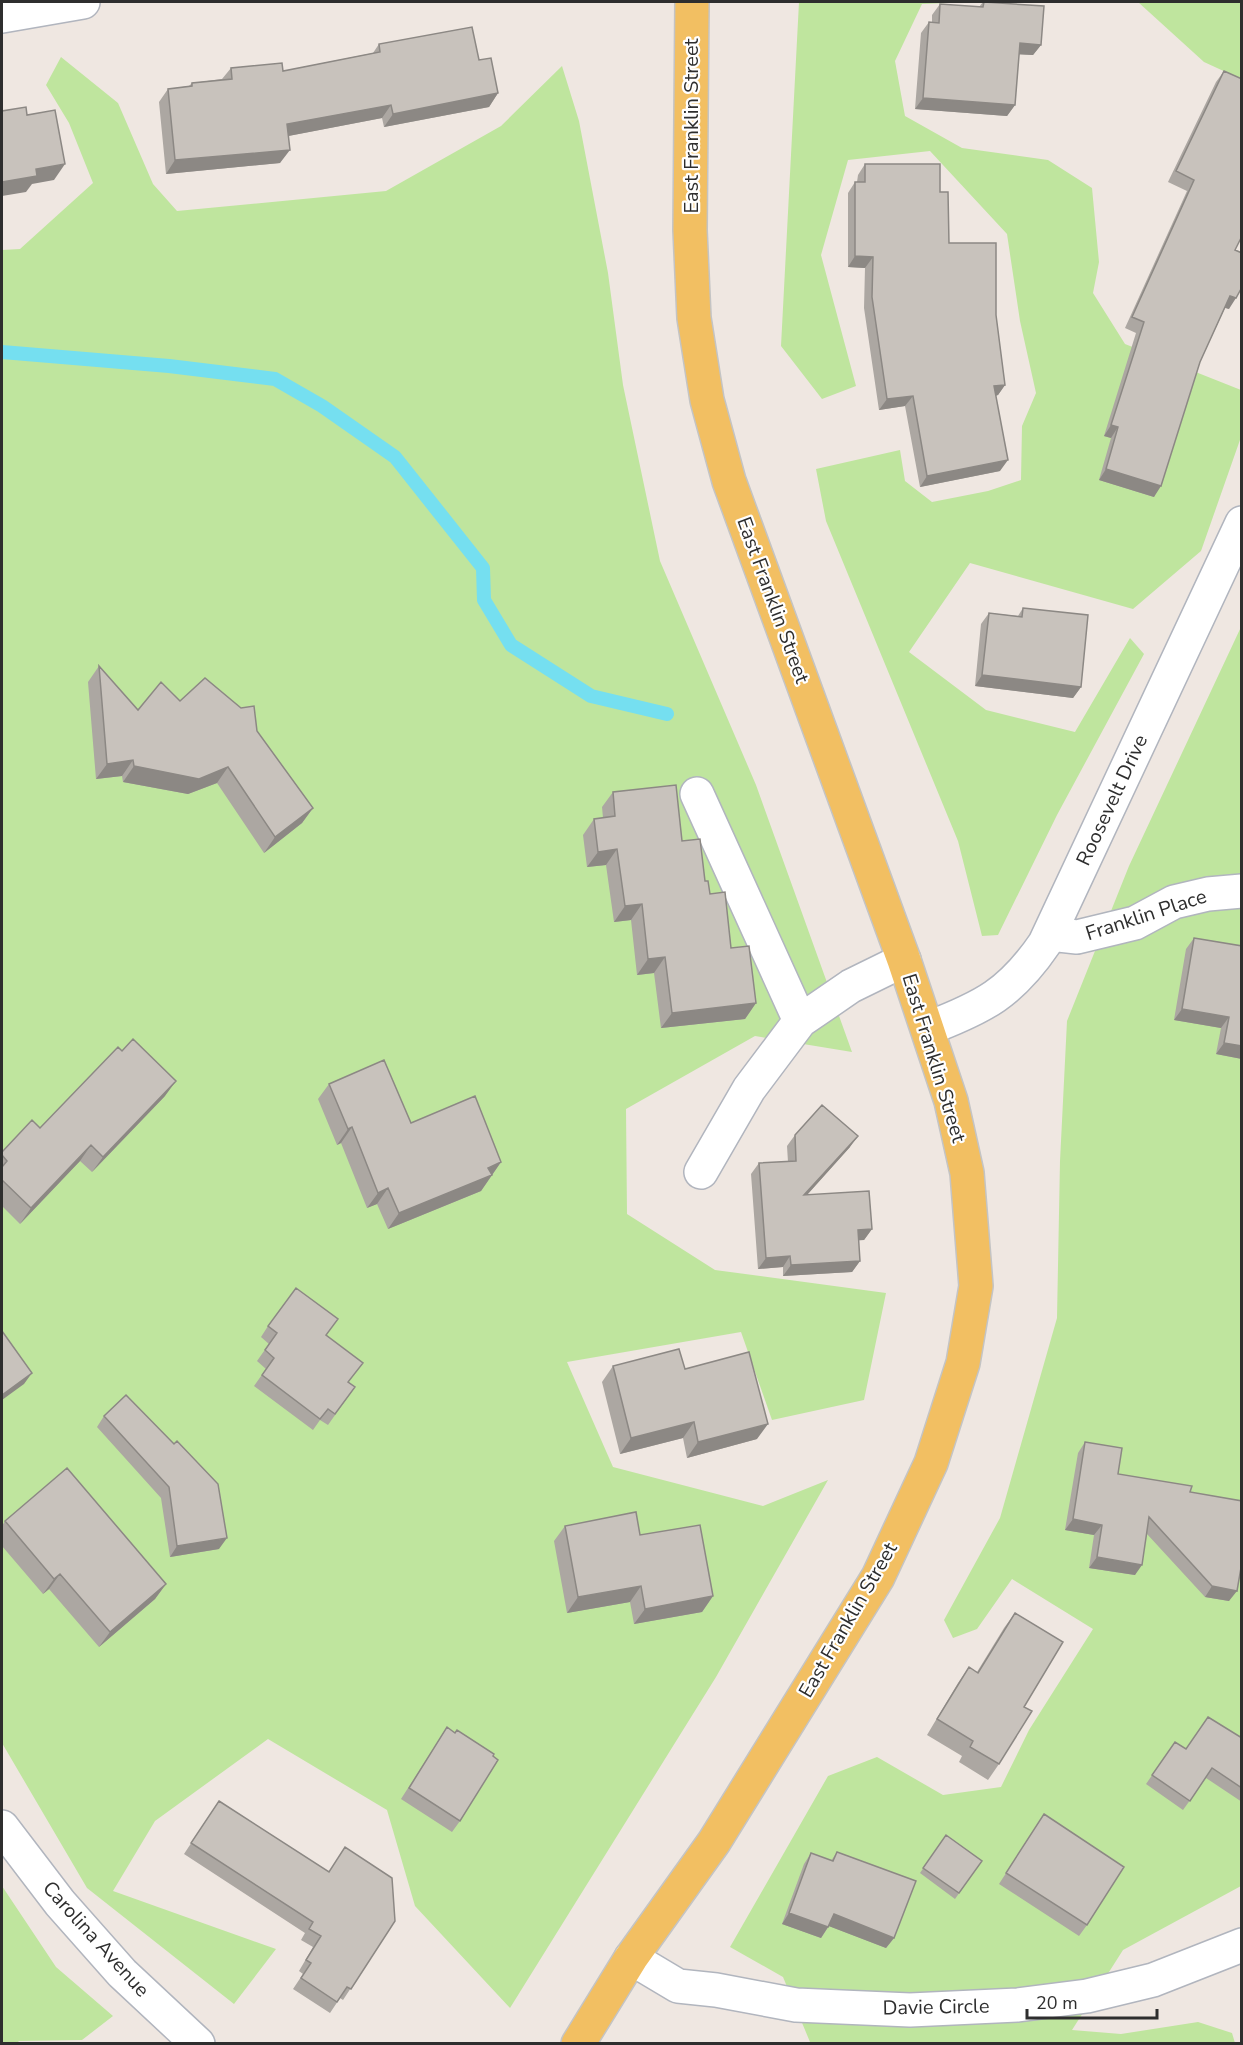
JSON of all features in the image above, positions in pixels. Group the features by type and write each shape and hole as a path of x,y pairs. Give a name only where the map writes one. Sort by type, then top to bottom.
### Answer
{"main road":[{"name":"East Franklin Street","path":"578,2043 631,1958 714,1842 878,1577 931,1463 963,1362 976,1286 967,1173 951,1101 929,1028 729,481 707,400 694,318 690,230 692,2"}],"street":[{"path":"2,16 83,2"},
{"name":"Roosevelt Drive","path":"929,1028 964,1015 1000,994 1030,966 1050,934 1242,523"},
{"path":"697,794 800,1021"},
{"name":"Franklin Place","path":"1050,934 1077,938 1135,923 1174,902 1208,894 1242,891"},
{"path":"701,1172 749,1089 800,1021 851,986 904,960"},
{"name":"Carolina Avenue","path":"2,1827 60,1904 122,1974 198,2043"},
{"name":"Davie Circle","path":"631,1958 678,1986 716,1990 796,2005 910,2010 1018,2005 1087,1996 1153,1980 1242,1945"}],"green space":[{"path":"799,2 974,2 922,4 895,61 905,116 962,148 1048,160 1092,188 1099,262 1093,293 1125,344 1241,390 1241,437 1201,551 1133,609 970,563 909,652 986,710 1075,732 1130,638 1144,654 1057,815 998,935 982,936 958,841 826,521 816,469 900,450 905,481 932,502 988,491 1021,480 1022,426 1036,393 1020,321 1007,234 930,151 848,160 821,255 856,386 822,399 781,346"},
{"path":"1138,2 1241,2 1241,79 1204,62"},
{"path":"61,57 118,103 153,184 177,211 386,191 501,126 562,66 579,121 608,273 623,385 660,561 756,785 852,1052 755,1036 626,1109 627,1214 715,1270 886,1293 864,1400 772,1420 741,1332 567,1362 613,1467 763,1506 828,1480 716,1677 510,2008 415,1906 387,1810 268,1739 155,1821 113,1891 276,1949 234,2004 87,1888 2,1743 2,250 20,249 93,183 69,123 46,85"},
{"path":"1241,627 1241,1886 1123,1950 1072,2030 1121,2034 1198,2022 1232,2033 1235,2043 808,2043 810,2042 783,1977 730,1947 828,1776 877,1757 943,1795 1001,1787 1029,1730 1093,1629 1012,1579 977,1629 953,1638 944,1620 1000,1518 1057,1318 1060,1161 1067,1021 1129,866"},
{"path":"2,1886 56,1967 113,2016 82,2040 2,2043"}],"building":[{"path":"984,2 1044,6 1041,45 1020,43 1015,105 923,98 929,22 939,23 940,4 983,7"},
{"path":"472,27 479,60 491,58 498,93 393,114 391,105 287,124 290,150 175,160 168,89 192,86 192,83 232,79 231,68 282,63 283,71 380,52 379,44"},
{"path":"1224,71 1242,79 1242,236 1235,250 1242,253 1242,287 1236,298 1230,296 1200,362 1161,486 1106,469 1118,427 1111,425 1144,322 1132,317 1194,180 1176,171"},
{"path":"26,107 27,115 55,110 65,164 36,169 37,176 2,182 2,111"},
{"path":"865,164 940,164 940,192 948,192 949,243 996,243 996,315 1005,385 994,386 1008,460 927,476 913,396 887,399 872,297 873,257 855,256 855,182 865,182"},
{"path":"1023,608 1088,615 1081,687 982,675 989,613 1022,617"},
{"path":"99,666 138,710 161,682 180,701 205,678 241,708 254,706 257,731 313,808 275,837 228,767 199,779 134,766 133,760 107,764"},
{"path":"676,785 682,841 700,839 705,881 708,881 710,894 725,892 731,948 749,946 756,1003 672,1013 665,957 648,959 642,904 625,906 617,849 598,852 594,819 615,816 613,792"},
{"path":"1194,938 1242,946 1242,1046 1224,1043 1229,1017 1182,1009"},
{"path":"133,1039 176,1081 103,1157 91,1145 31,1208 2,1180 2,1167 7,1161 2,1152 32,1120 40,1128 118,1047 122,1051"},
{"path":"384,1060 411,1123 475,1096 501,1162 488,1168 492,1175 399,1213 388,1188 378,1193 352,1127 348,1129 329,1084"},
{"path":"822,1105 858,1136 804,1195 869,1191 872,1229 858,1230 860,1261 791,1265 790,1256 766,1258 759,1163 796,1161 795,1135"},
{"path":"296,1288 338,1319 326,1335 363,1363 348,1382 355,1387 335,1414 328,1409 320,1419 262,1375 274,1358 265,1350 277,1333 268,1326"},
{"path":"2,1331 32,1373 2,1395"},
{"path":"679,1349 685,1369 749,1352 768,1424 698,1442 694,1422 631,1438 613,1366"},
{"path":"126,1395 174,1444 177,1441 218,1484 227,1538 177,1546 169,1487 104,1416"},
{"path":"1085,1442 1122,1448 1118,1474 1192,1486 1190,1492 1242,1501 1242,1562 1237,1591 1212,1586 1149,1517 1142,1565 1097,1557 1102,1525 1073,1519"},
{"path":"67,1468 166,1584 110,1632 60,1574 54,1579 5,1521"},
{"path":"636,1512 640,1535 700,1525 713,1596 645,1609 641,1586 578,1597 565,1526"},
{"path":"1015,1613 1063,1642 1024,1707 1032,1711 999,1764 970,1747 973,1741 937,1719 969,1667 978,1673"},
{"path":"1208,1717 1242,1738 1242,1788 1212,1768 1190,1801 1152,1775 1175,1742 1186,1749"},
{"path":"447,1727 455,1733 457,1730 494,1754 493,1756 498,1760 460,1821 409,1788"},
{"path":"219,1801 329,1872 345,1847 392,1878 395,1921 351,1989 347,1987 337,2002 301,1978 311,1963 306,1960 321,1936 309,1929 313,1922 191,1843"},
{"path":"1044,1814 1124,1867 1087,1925 1006,1873"},
{"path":"946,1835 982,1861 959,1893 923,1868"},
{"path":"837,1852 916,1881 894,1938 834,1914 828,1927 789,1913 811,1853 833,1861"}],"waterway":[{"path":"2,352 169,366 275,379 322,406 395,457 483,568 484,600 511,645 591,696 667,714"}]}
